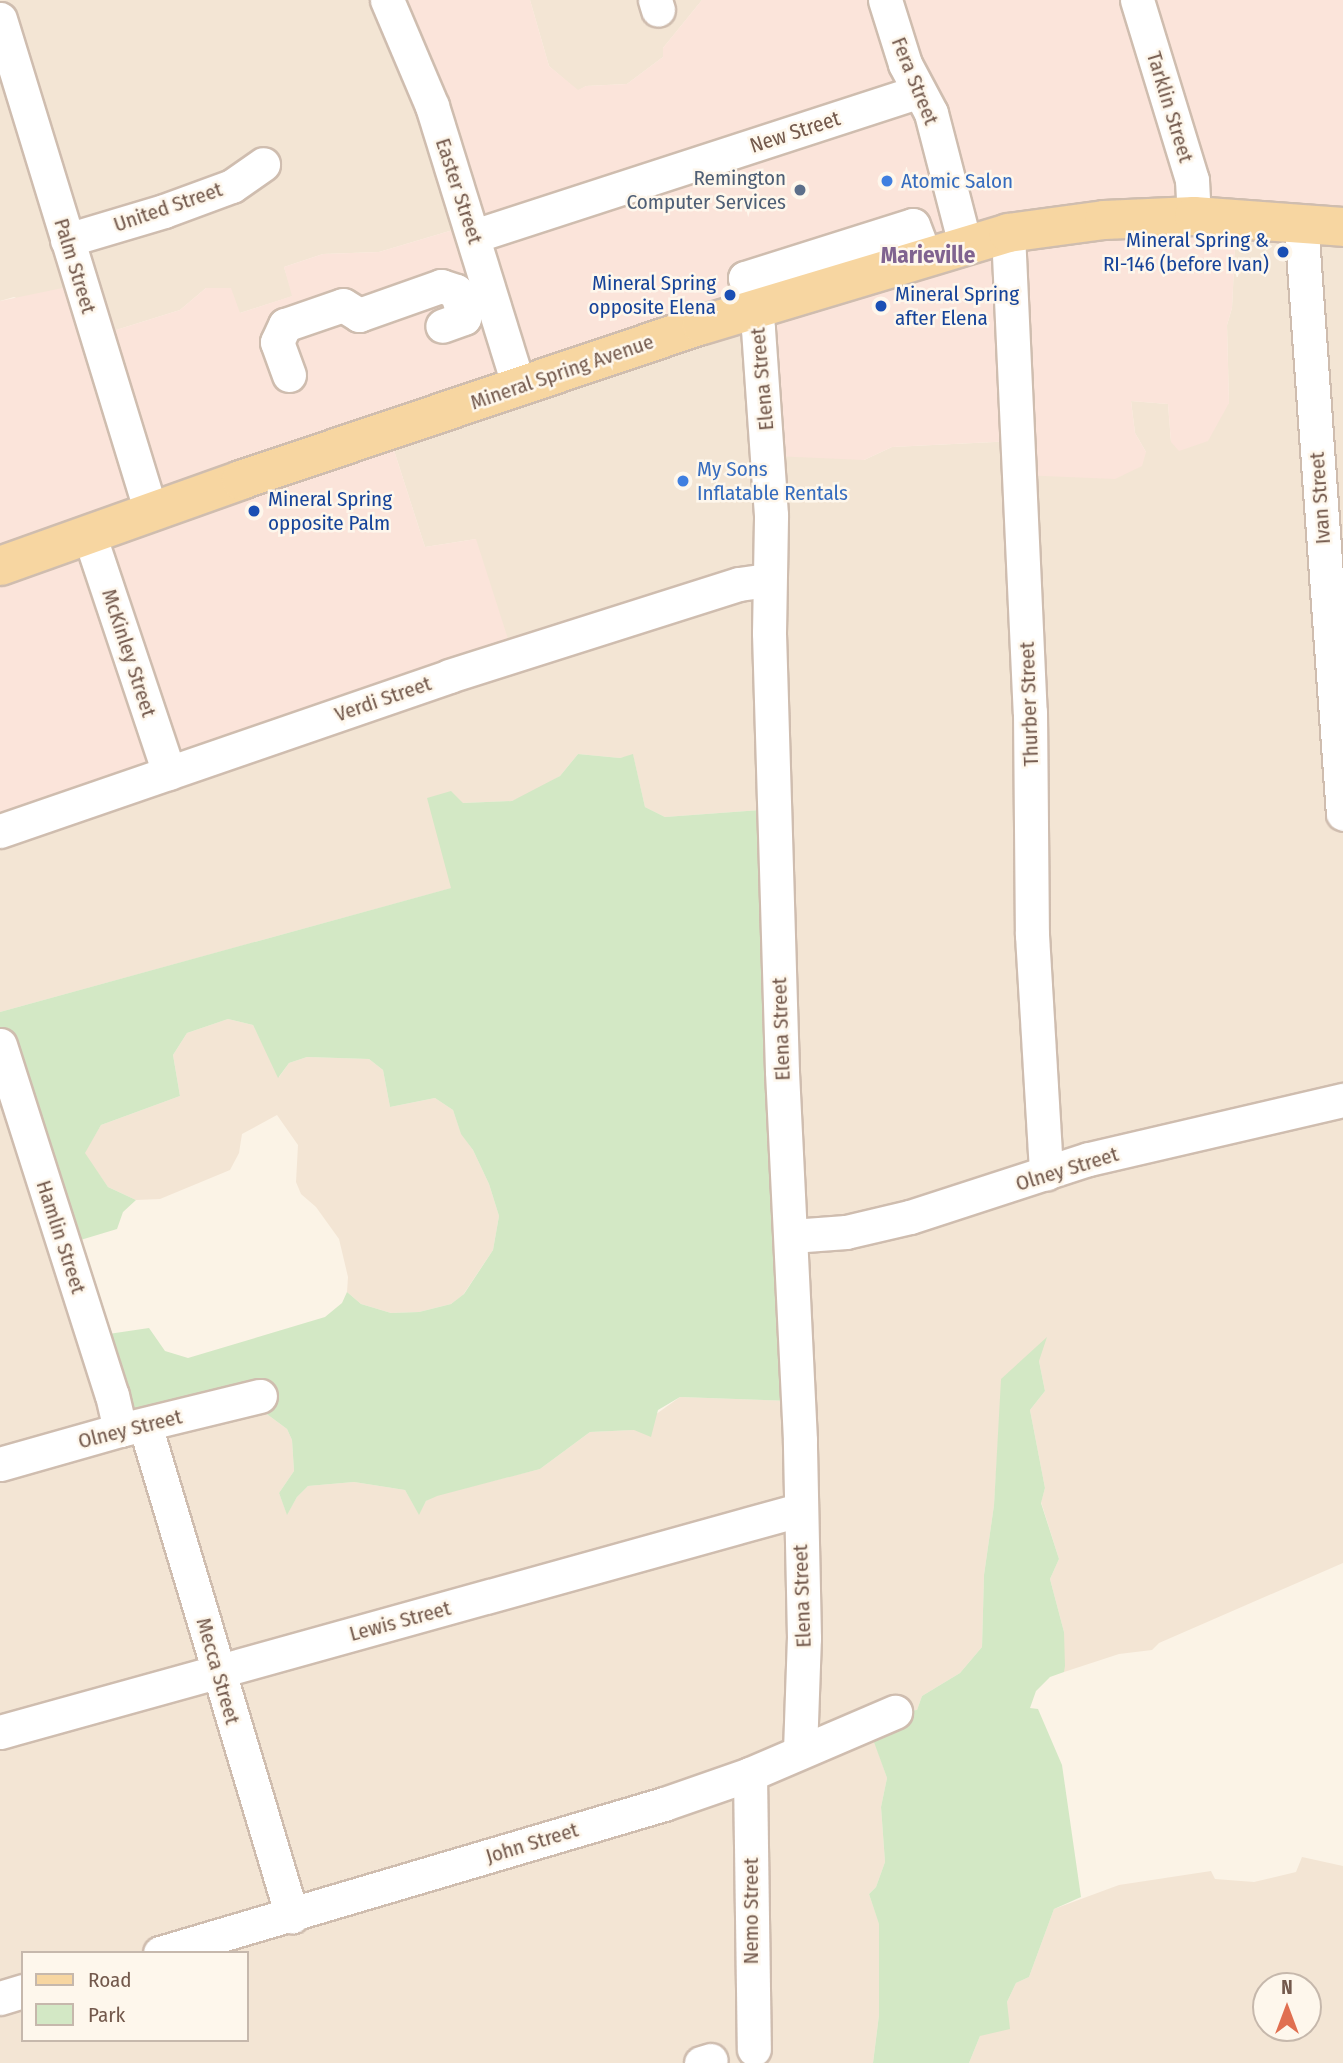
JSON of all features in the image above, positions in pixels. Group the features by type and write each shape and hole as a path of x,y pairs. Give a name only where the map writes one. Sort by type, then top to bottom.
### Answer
{"main road":[{"name":"Mineral Spring Avenue","path":"0,566 150,512 756,308 1008,233 1094,221 1194,216 1343,226"}],"street":[{"name":"Easter Street","path":"387,0 429,96 519,387"},
{"name":"Fera Street","path":"885,0 917,92 931,113 965,244"},
{"name":"Tarklin Street","path":"1137,0 1189,169 1194,216"},
{"name":"Palm Street","path":"0,19 150,512"},
{"name":"New Street","path":"474,236 917,92"},
{"name":"United Street","path":"67,240 164,211 232,186 263,164"},
{"name":"Ivan Street","path":"1301,223 1343,814"},
{"name":"Thurber Street","path":"1008,233 1030,712 1032,935 1046,1174"},
{"path":"289,375 277,342 285,325 342,305 359,315 441,286 456,291 464,318 442,327"},
{"name":"Elena Street","path":"756,308 771,515 769,580 782,1071 792,1236 804,1638 800,1751"},
{"name":"McKinley Street","path":"89,534 169,773"},
{"name":"Verdi Street","path":"0,831 449,676 739,584 769,580"},
{"name":"Hamlin Street","path":"0,1045 112,1395 132,1428"},
{"name":"Olney Street","path":"792,1236 846,1233 898,1220 1089,1159 1343,1100"},
{"name":"Olney Street","path":"0,1464 260,1396"},
{"name":"Mecca Street","path":"132,1428 218,1671 292,1916"},
{"name":"Lewis Street","path":"0,1732 799,1510"},
{"name":"John Street","path":"167,1951 664,1804 750,1774 895,1712"},
{"name":"Nemo Street","path":"750,1774 754,2049"},
{"path":"0,1998 21,1993"}],"shaded area":[{"path":"0,0 385,0 463,227 379,252 323,254 284,267 293,296 240,313 206,288 180,310 100,335 14,297 0,301"},
{"path":"385,0 530,0 549,66 578,90 586,86 627,84 663,57 663,48 702,0 1343,0 1343,236 1236,227 1232,308 1227,325 1229,403 1208,441 1179,451 1171,442 1168,404 1131,401 1135,433 1146,452 1142,466 1115,479 1020,475 1014,441 892,447 864,460 773,456 770,317 391,441 425,547 476,539 516,664 0,839 0,301 77,285 100,335 180,310 206,288 231,288 240,313 292,296 284,267 323,254 379,252 463,227"},
{"path":"530,0 702,0 663,48 663,57 627,84 586,86 578,91 549,66"},
{"path":"1236,227 1343,236 1343,1563 1159,1643 1152,1650 1119,1654 1064,1672 1064,1632 1050,1579 1059,1559 1041,1502 1045,1488 1030,1410 1045,1391 1039,1361 1002,1379 994,1505 984,1575 982,1647 960,1673 922,1696 917,1710 895,1712 871,1731 887,1778 881,1807 885,1862 876,1887 869,1894 879,1923 879,2015 873,2063 0,2063 0,1073 93,1334 256,1406 287,1429 292,1440 294,1471 279,1493 287,1514 297,1497 308,1486 354,1482 405,1490 419,1514 426,1501 437,1495 540,1469 590,1432 634,1430 680,1397 792,1401 773,809 665,817 645,807 633,755 620,758 578,754 560,776 536,791 512,801 463,803 452,888 0,1012 0,839 476,539 425,547 391,441 770,316 864,460 892,447 1015,441 1146,452 1135,433 1131,401 1168,404 1171,442 1229,403 1227,325 1232,308"},
{"path":"228,1019 253,1025 279,1077 289,1063 307,1057 369,1059 383,1070 390,1107 435,1098 453,1110 461,1133 473,1150 489,1184 499,1216 493,1250 463,1295 451,1304 419,1312 391,1313 361,1304 347,1292 348,1277 339,1239 316,1207 301,1194 296,1182 298,1145 277,1115 242,1134 239,1153 230,1170 160,1199 136,1200 108,1187 84,1153 101,1125 180,1096 173,1055 187,1033"},
{"path":"1302,1857 1343,1866 1343,2063 969,2063 980,2036 1007,2002 1016,1983 1029,1977 1054,1909 1119,1885 1211,1871 1215,1879 1254,1882 1296,1872"}],"green space":[{"path":"578,754 620,758 633,754 645,807 665,817 774,809 792,1401 680,1397 658,1410 651,1437 634,1430 590,1432 540,1469 437,1496 426,1501 419,1515 405,1490 354,1482 308,1486 297,1497 287,1515 279,1493 294,1471 292,1440 287,1429 256,1406 120,1435 95,1336 149,1328 165,1351 188,1358 325,1317 342,1303 347,1292 361,1304 391,1313 419,1312 451,1304 464,1294 493,1250 499,1216 489,1184 473,1150 461,1134 453,1110 435,1098 390,1107 383,1070 369,1059 307,1057 289,1063 278,1078 253,1025 228,1019 187,1033 173,1055 180,1096 101,1125 85,1153 108,1187 136,1200 123,1212 117,1229 64,1245 0,1073 0,1012 451,888 427,798 451,791 463,803 512,801 560,776"},
{"path":"1047,1337 1039,1361 1045,1391 1030,1410 1045,1488 1041,1503 1059,1559 1050,1579 1064,1632 1065,1666 1064,1672 1050,1677 1036,1691 1030,1708 1038,1709 1062,1765 1081,1897 1054,1909 1029,1977 1016,1983 1007,2002 1010,2029 980,2036 969,2063 873,2063 879,2015 879,1924 869,1894 876,1887 885,1862 881,1807 887,1778 870,1731 895,1712 917,1710 922,1696 960,1673 982,1647 984,1575 994,1505 1001,1379"}],"place":[{"name":"Atomic Salon","path":"887,181"},
{"name":"Remington Computer Services","path":"800,190"},
{"name":"Mineral Spring & RI-146 (before Ivan)","path":"1283,252"},
{"name":"Mineral Spring opposite Elena","path":"730,295"},
{"name":"Mineral Spring after Elena","path":"881,306"},
{"name":"My Sons Inflatable Rentals","path":"683,481"},
{"name":"Mineral Spring opposite Palm","path":"254,511"}],"district":[{"name":"Marieville","path":"928,255"}]}
